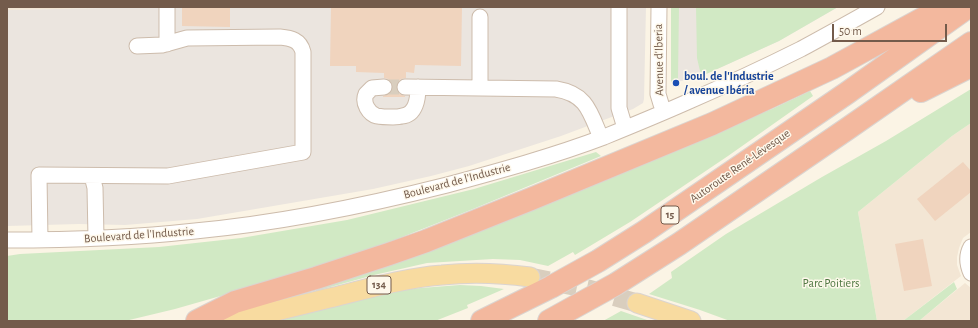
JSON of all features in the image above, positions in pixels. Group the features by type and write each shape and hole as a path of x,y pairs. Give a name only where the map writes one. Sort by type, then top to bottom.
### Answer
{"highway":[{"path":"197,321 235,302 330,274 426,241 574,182 712,124 832,68 944,7"},
{"name":"Autoroute René-Lévesque","path":"482,321 552,287 598,261 644,232 968,7"},
{"name":"15","path":"549,321 590,299 652,261 971,43"},
{"path":"847,129 971,66"}],"main road":[{"name":"134","path":"231,321 377,286 427,276 476,273 506,274 530,277"},
{"path":"638,303 691,321"}],"street":[{"path":"167,7 167,44"},
{"path":"619,7 618,108 625,128"},
{"name":"Avenue d'Iberia","path":"659,7 658,94 664,112"},
{"name":"Boulevard de l'Industrie","path":"7,240 96,238 218,229 360,206 494,172 601,138 664,112 774,62 877,7"},
{"path":"480,17 480,88"},
{"path":"40,240 39,175 168,176 303,152 303,52 299,43 284,37 187,38 162,46 137,46"},
{"path":"384,87 372,88 364,100 365,105 372,114 377,116 402,116 411,113 417,102 418,96 412,87 566,90 582,99 601,138"},
{"path":"92,176 95,188 96,238"},
{"path":"971,247 967,258 971,273"}],"shaded area":[{"path":"7,7 151,7 7,10"},
{"path":"151,7 646,7 644,99 643,103 633,109 561,136 469,166 373,189 197,219 125,225 79,224 7,226 8,10"},
{"path":"671,7 838,7 779,41 704,75 674,83 671,82"},
{"path":"971,123 971,232 963,238 959,248 957,265 961,276 903,321 877,321 858,212 952,136"},
{"path":"965,283 971,288 971,321 919,321"}],"green space":[{"path":"671,7 679,7 678,81 674,83 671,82"},
{"path":"696,7 838,7 779,41 704,75 700,71 697,58"},
{"name":"Parc Poitiers","path":"971,89 971,123 952,136 858,212 877,321 730,321 649,294 672,278 671,272 726,234 886,141"},
{"path":"810,91 813,96 728,156 630,222 575,255 573,252 548,266 520,260 493,259 427,263 374,275 316,291 316,286 772,109"},
{"path":"596,152 601,156 473,209 397,239 280,279 175,309 125,321 7,321 7,256 20,254 159,247 241,238 347,220 474,189"},
{"path":"954,282 957,289 919,321 903,321"},
{"path":"460,285 504,289 467,305 468,308 435,321 270,321 380,294 408,289"},
{"path":"621,311 650,321 603,321"}],"building":[{"path":"182,7 230,7 230,27 182,26"},
{"path":"331,7 462,7 461,66 415,65 414,73 406,72 406,78 401,79 397,83 397,92 405,97 383,97 392,91 393,87 388,79 384,78 384,73 356,72 356,66 330,66"},
{"path":"963,162 971,171 971,192 935,221 917,199"},
{"path":"923,239 932,286 904,291 895,244"}],"tunnel":[{"path":"384,87 405,87"},
{"path":"530,277 588,289 637,303"}],"place":[{"name":"boul. de l'Industrie / avenue Ibéria","path":"676,83"}]}
